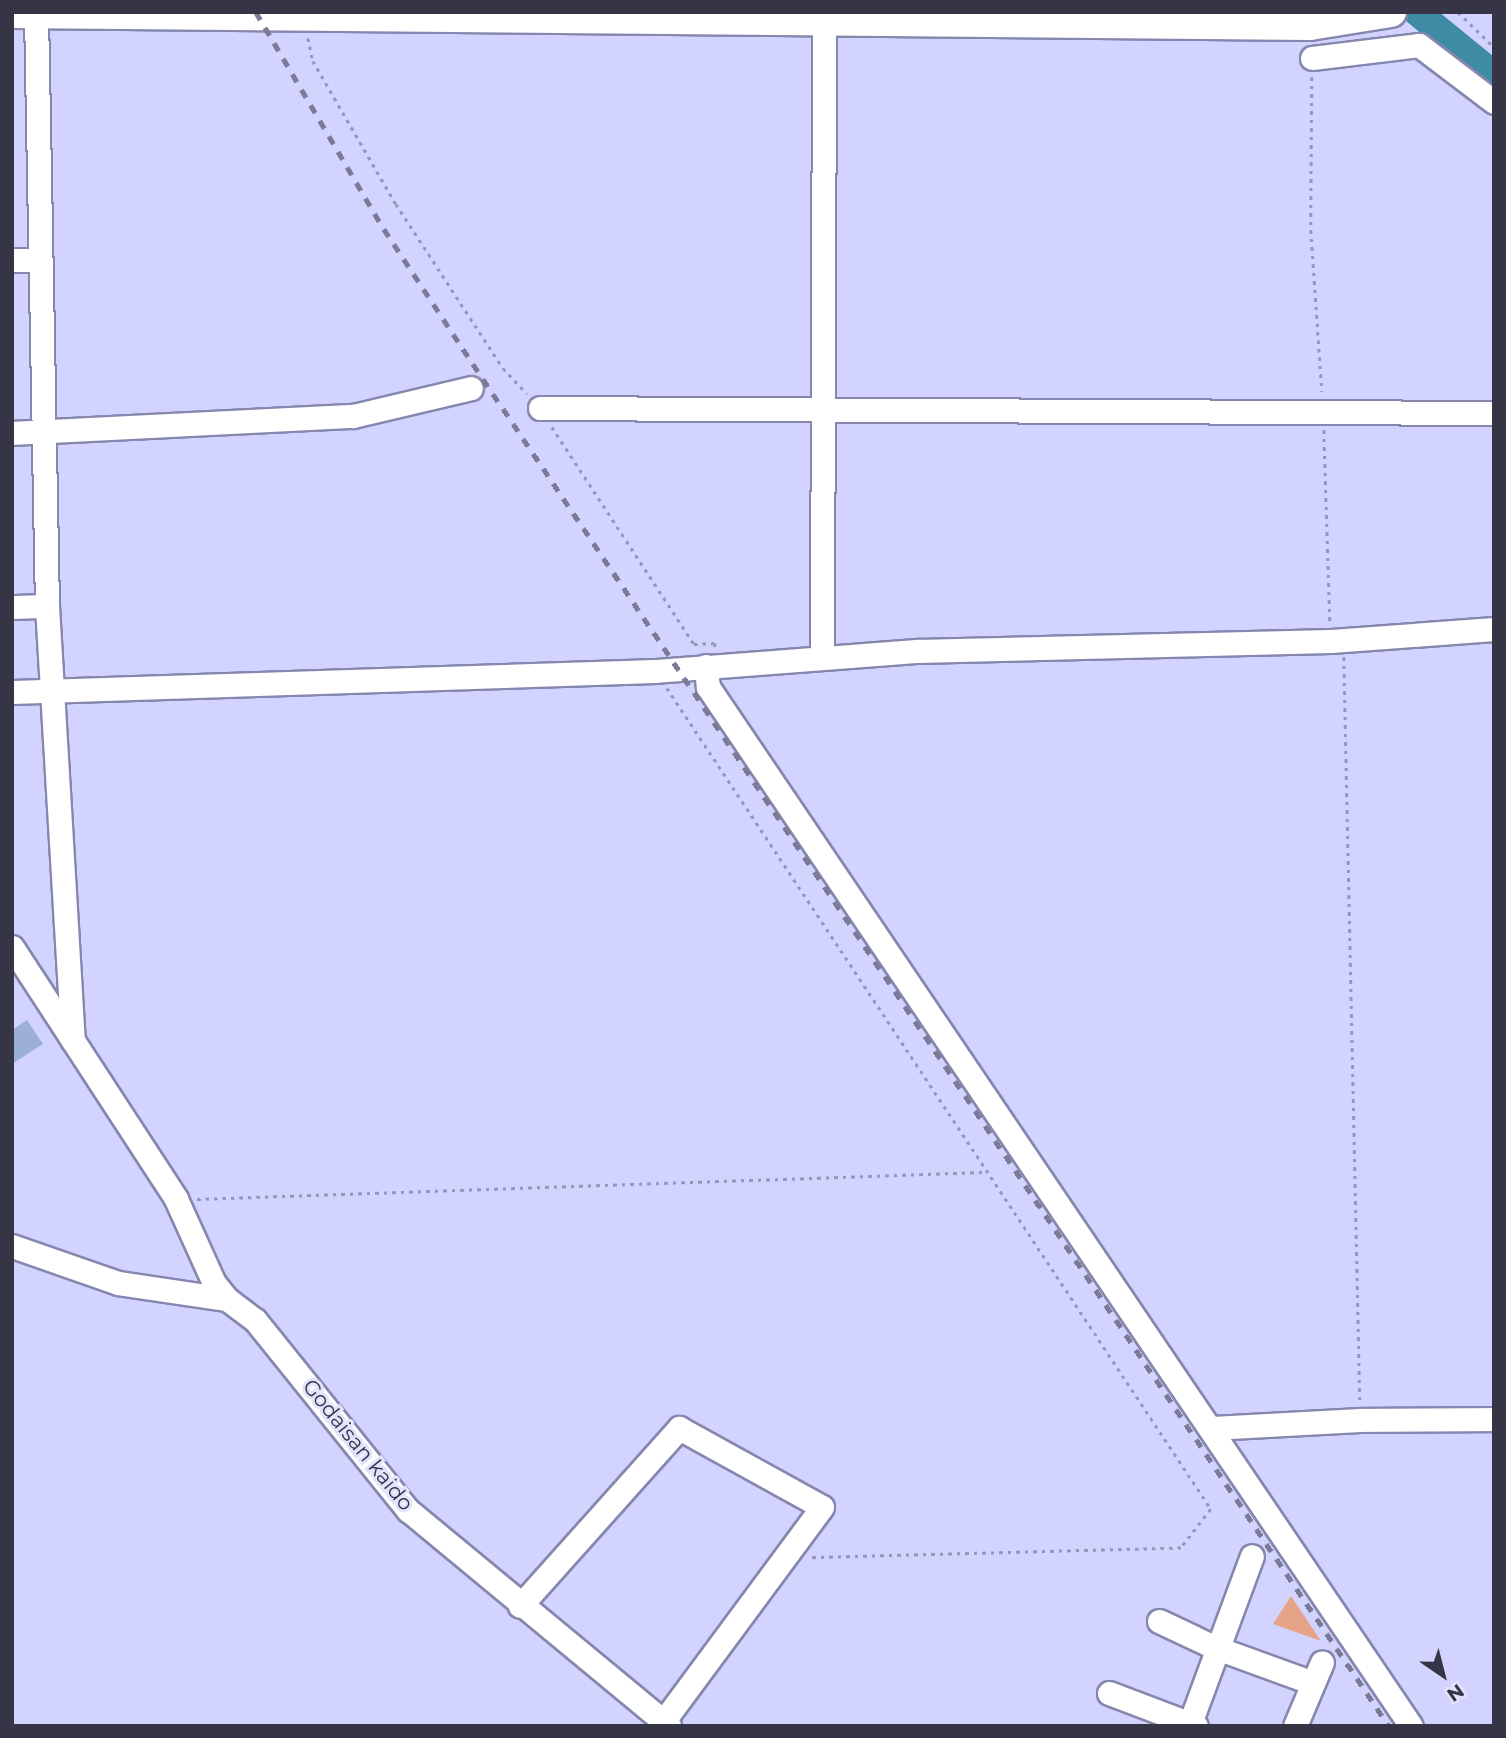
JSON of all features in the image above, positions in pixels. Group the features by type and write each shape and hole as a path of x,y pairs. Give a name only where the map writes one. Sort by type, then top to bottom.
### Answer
{"main road":[{"path":"12,13 299,18 824,18 934,22 1296,19 1327,24 1391,12"}],"street":[{"path":"36,13 47,606 73,1040"},
{"path":"822,657 824,18"},
{"path":"1312,58 1419,45 1494,102"},
{"path":"12,260 40,260"},
{"path":"12,433 353,416 471,388"},
{"path":"540,408 1494,413"},
{"path":"12,607 47,606"},
{"path":"12,692 656,671 822,657 1338,640 1494,629"},
{"path":"712,665 708,687 1411,1726"},
{"path":"12,947 176,1199 214,1283 227,1299"},
{"path":"12,1246 118,1283 227,1299"},
{"name":"Godaisan kaido","path":"227,1299 278,1342 408,1510 520,1606 666,1724"},
{"path":"1212,1429 1360,1420 1494,1419"},
{"path":"520,1606 679,1428 822,1507 666,1724"},
{"path":"1109,1693 1192,1725 1214,1647 1252,1556"},
{"path":"1159,1621 1214,1647 1317,1672 1295,1726"}],"path":[{"path":"1458,12 1494,47"},
{"path":"299,18 306,28 313,61 396,204 503,368 540,408 694,643 715,643 712,665"},
{"path":"1312,58 1311,230 1338,640 1360,1420"},
{"path":"656,671 984,1172 1211,1509 1181,1548 786,1559"},
{"path":"176,1199 984,1172"}],"shaded area":[{"path":"1291,1596 1321,1641 1273,1624"}],"building":[{"path":"27,1020 43,1044 12,1064 12,1030"}],"waterway":[{"path":"1417,12 1494,75"}],"railway":[{"path":"256,12 384,229 463,349 1389,1726"}]}
